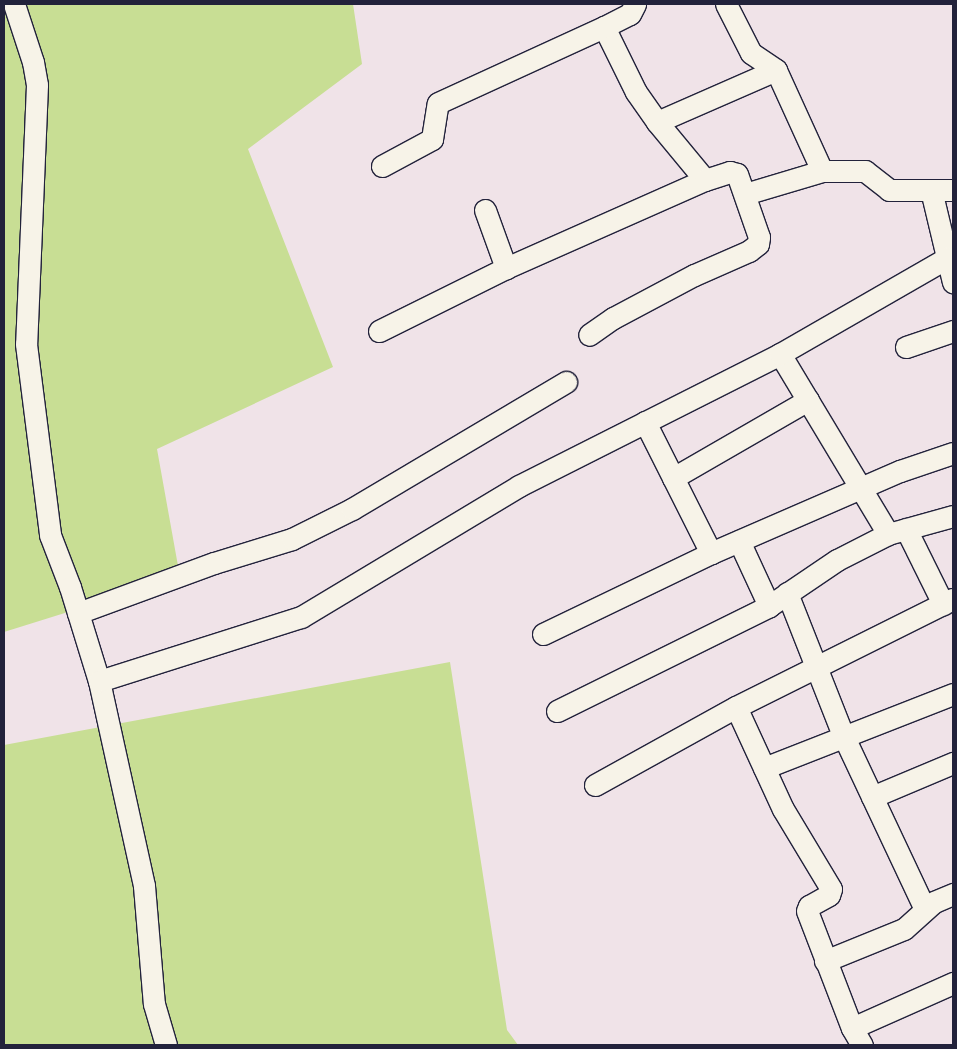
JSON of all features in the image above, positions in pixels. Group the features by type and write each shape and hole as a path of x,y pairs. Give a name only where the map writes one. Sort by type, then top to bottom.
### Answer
{"street":[{"path":"14,4 34,62 37,85 26,344 50,535 78,613 99,681 144,886 154,1004 166,1045"},
{"path":"382,166 432,139 438,103 630,14 635,4"},
{"path":"726,4 751,53 776,70 822,171"},
{"path":"604,27 625,74 657,122 705,180"},
{"path":"657,122 776,70"},
{"path":"745,194 822,171 864,171 889,190 953,190"},
{"path":"379,331 506,268 705,180 734,172 739,178 759,237 755,247 694,275 613,318 589,335"},
{"path":"931,190 953,282"},
{"path":"485,210 506,268"},
{"path":"99,681 301,617 519,486 780,354 947,258"},
{"path":"906,347 953,331"},
{"path":"595,785 736,707 948,601 861,487 780,354"},
{"path":"78,613 214,563 292,538 352,509 566,382"},
{"path":"673,478 808,400"},
{"path":"645,422 711,553"},
{"path":"543,634 711,553 861,487 953,453"},
{"path":"557,711 769,606 837,560 897,532 953,516"},
{"path":"739,541 769,606"},
{"path":"787,593 842,735 926,909"},
{"path":"764,768 842,735 953,694"},
{"path":"736,707 783,809 831,889 829,895 809,906 807,911 825,961 857,1037 953,983"},
{"path":"872,797 953,763"},
{"path":"825,961 904,929 926,909 953,894"}],"green space":[{"path":"4,4 353,4 362,64 248,149 333,367 157,449 180,577 4,632"},
{"path":"450,662 507,1030 518,1045 4,1045 4,745"}]}
